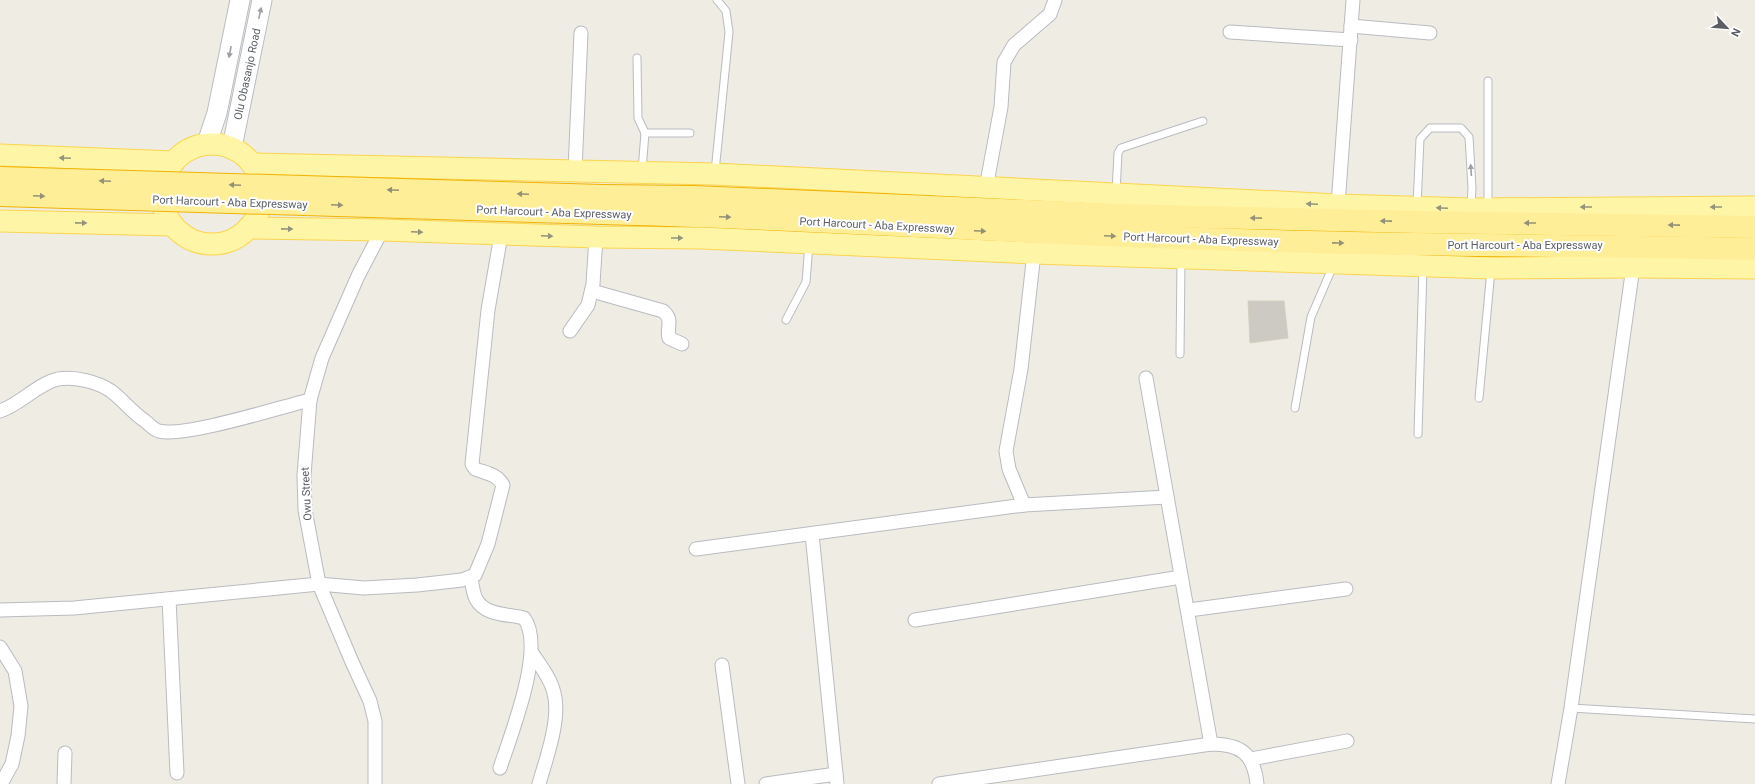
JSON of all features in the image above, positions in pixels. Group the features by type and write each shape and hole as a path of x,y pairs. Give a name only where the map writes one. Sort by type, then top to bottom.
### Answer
{"highway":[{"name":"Port Harcourt - Aba Expressway","path":"0,178 603,204 703,216 972,230 1238,240 1755,249"},
{"name":"Port Harcourt - Aba Expressway","path":"0,195 603,204 694,197 1120,215 1420,222 1755,227"}],"main road":[{"name":"Olu Obasanjo Road","path":"207,143 217,113 240,0"},
{"name":"Olu Obasanjo Road","path":"232,147 262,0"},
{"path":"207,143 232,147 244,154 253,164 260,176 262,197 257,217 248,228 237,237 224,242 210,244 196,241 184,235 173,225 166,212 162,197 164,182 174,162 180,156 193,148 207,143"},
{"path":"0,155 174,162"},
{"path":"253,164 715,174 1338,205 1479,208 1755,207"},
{"path":"0,221 173,225"},
{"path":"248,228 382,230 501,235 702,238 1034,253 1333,264 1491,268 1755,268"}],"street":[{"path":"986,188 1001,107 1004,62 1014,45 1050,14 1054,0"},
{"path":"1338,205 1353,0"},
{"path":"1351,26 1430,33"},
{"path":"1230,32 1351,40"},
{"path":"575,170 581,33"},
{"name":"Owu Street","path":"375,784 375,721 370,700 319,584 305,510 304,475 310,400 325,351 358,276 382,230"},
{"path":"0,610 74,608 319,584 364,588 416,585 471,578 475,575 488,544 503,485 500,479 494,475 475,469 472,464 488,310 501,235"},
{"path":"570,332 588,305 592,291 596,237"},
{"path":"1024,505 1009,469 1006,451 1021,369 1034,253"},
{"path":"1558,784 1571,708 1633,267"},
{"path":"592,291 663,311 670,320 669,338 682,344"},
{"path":"0,411 11,407 42,387 58,379 73,378 95,384 110,391 134,413 158,431 172,433 201,428 310,400"},
{"path":"1146,378 1181,577 1189,610 1211,744"},
{"path":"696,549 1024,505 1167,497"},
{"path":"766,784 836,779 812,534"},
{"path":"915,620 1181,577"},
{"path":"471,578 476,599 483,608 490,611 524,618 528,622 533,644 529,672 500,768"},
{"path":"1189,610 1346,589"},
{"path":"169,599 176,774"},
{"path":"0,647 15,671 21,706 18,736 12,764 1,784"},
{"path":"532,653 549,680 554,693 556,706 551,738 539,784"},
{"path":"722,666 738,784"},
{"path":"1251,760 1347,741"},
{"path":"939,784 1211,744 1234,746 1242,750 1251,760 1257,784"},
{"path":"64,784 65,753"}],"lane":[{"path":"715,174 729,32 726,11 717,0"},
{"path":"637,58 638,118 645,133 642,172"},
{"path":"1479,208 1488,81"},
{"path":"1116,194 1118,151 1203,120"},
{"path":"1417,207 1420,139 1430,128 1461,128 1469,137 1472,188 1479,208"},
{"path":"645,133 690,133"},
{"path":"786,320 806,282 809,242"},
{"path":"1180,354 1181,258"},
{"path":"1295,408 1311,317 1333,264"},
{"path":"1418,434 1423,266"},
{"path":"1479,398 1491,268"},
{"path":"1571,708 1755,719"}],"building":[{"path":"1248,301 1284,301 1288,338 1250,343"}]}
